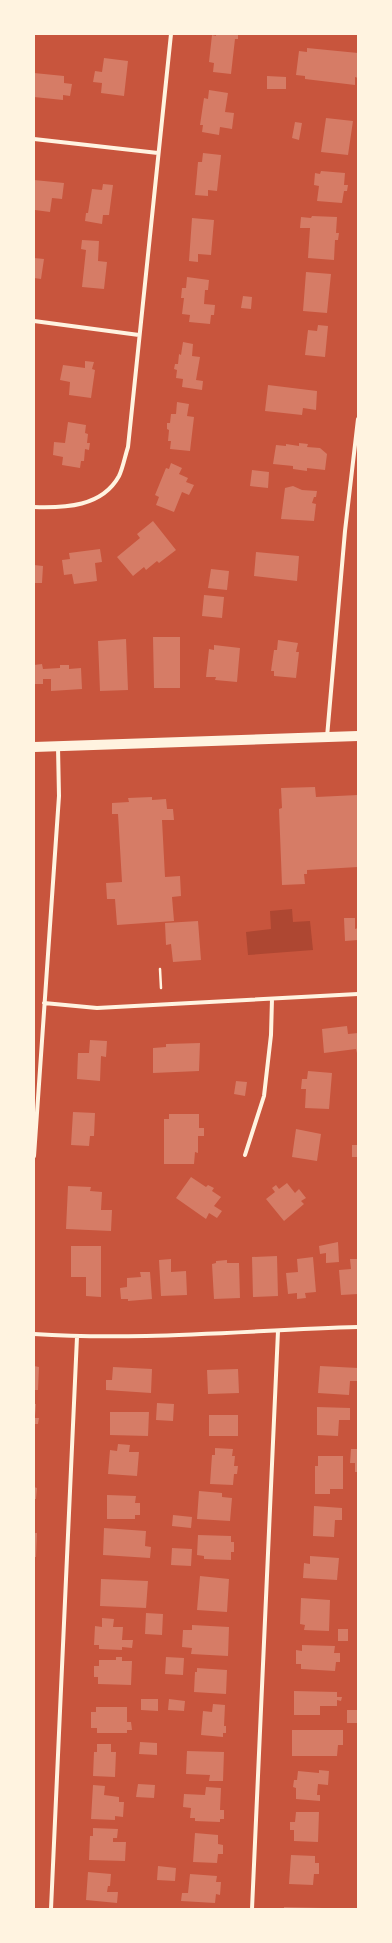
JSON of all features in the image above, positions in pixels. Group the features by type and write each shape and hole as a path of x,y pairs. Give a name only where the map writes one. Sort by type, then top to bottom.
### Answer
{"main road":[{"path":"34,748 358,736"}],"street":[{"path":"34,507 60,508 83,504 102,496 119,476 128,447 171,34"},
{"path":"34,139 158,153"},
{"path":"34,321 139,335"},
{"path":"326,736 345,531 358,419"},
{"path":"34,1156 59,796 58,746"},
{"path":"44,1002 98,1008 358,994"},
{"path":"246,1155 264,1096 271,1035 272,999"},
{"path":"34,1334 76,1337 358,1327"},
{"path":"252,1909 278,1331"},
{"path":"51,1909 76,1337"}],"path":[{"path":"160,969 161,988"}],"shaded area":[{"path":"292,909 293,922 310,921 313,950 248,955 246,932 271,929 270,911"}],"building":[{"path":"216,34 238,34 238,39 235,39 231,74 213,72 214,63 209,62 212,35 216,36"},
{"path":"307,48 358,53 358,78 355,77 355,85 305,79 305,76 296,75 299,51 307,52"},
{"path":"104,58 128,61 124,96 101,93 102,83 93,82 95,71 102,72"},
{"path":"34,73 64,76 64,83 72,84 70,96 63,95 63,100 34,97"},
{"path":"267,76 286,77 286,89 267,89"},
{"path":"209,90 228,93 225,112 234,113 232,129 220,127 219,135 202,132 203,125 200,125 204,98 208,99"},
{"path":"326,118 353,121 348,155 321,152"},
{"path":"295,122 302,123 299,140 292,138"},
{"path":"203,153 221,155 217,191 208,190 208,196 195,195 198,162 202,162"},
{"path":"321,171 345,173 344,185 348,185 347,191 344,191 342,203 317,201 319,186 314,185 315,173 320,174"},
{"path":"34,180 64,183 62,199 52,198 50,212 35,210"},
{"path":"103,184 113,185 109,215 103,215 102,224 85,221 86,213 88,213 92,189 102,190"},
{"path":"312,216 337,217 336,233 339,233 338,240 335,240 334,260 308,258 310,228 300,228 301,217 311,218"},
{"path":"192,218 214,220 211,255 198,254 198,262 189,261"},
{"path":"82,240 99,241 98,261 107,262 104,289 82,287 86,250 81,249"},
{"path":"34,258 44,259 41,279 34,278"},
{"path":"306,272 331,274 327,313 303,311"},
{"path":"187,277 209,280 208,290 205,290 204,304 215,305 214,315 211,315 210,324 189,322 190,315 182,314 184,298 181,298 182,288 186,288"},
{"path":"243,296 252,297 251,309 241,308"},
{"path":"318,325 328,326 325,357 305,355 308,330 317,331"},
{"path":"183,342 193,344 192,356 200,357 196,380 203,381 202,390 182,387 183,379 176,378 177,370 174,369 175,364 178,364 179,354 181,355"},
{"path":"85,361 94,362 92,369 95,370 91,398 69,395 70,382 60,380 63,365 85,368"},
{"path":"268,385 317,391 316,410 303,408 302,415 265,411"},
{"path":"177,402 189,404 187,416 194,417 190,451 170,449 171,441 168,441 169,430 167,429 167,423 170,423 171,414 176,414"},
{"path":"68,422 86,425 85,433 88,434 87,443 90,443 89,450 85,449 84,461 81,461 80,468 62,465 63,457 53,455 54,442 65,443"},
{"path":"299,443 308,444 307,447 320,448 327,454 325,470 307,468 307,471 293,469 293,466 273,464 276,445 286,446 286,444 299,446"},
{"path":"171,463 182,468 179,474 188,478 186,482 194,485 189,495 182,492 174,512 156,505 159,497 155,495 166,468 169,469"},
{"path":"252,470 269,472 268,488 250,486"},
{"path":"293,486 302,490 317,491 316,497 314,497 312,503 316,504 314,521 281,519 285,488"},
{"path":"153,521 176,550 159,563 157,561 146,570 144,567 133,576 117,557 140,538 137,534"},
{"path":"100,549 102,562 95,563 97,581 74,584 72,574 64,575 62,560 70,559 69,553"},
{"path":"256,552 299,556 297,581 254,576"},
{"path":"34,565 43,566 42,583 34,583"},
{"path":"211,569 229,571 227,590 208,588"},
{"path":"204,595 224,597 222,618 202,616"},
{"path":"153,637 180,637 180,688 154,688"},
{"path":"126,639 128,690 100,691 98,641"},
{"path":"278,640 298,643 296,652 299,652 296,678 274,676 274,671 271,671 274,650 277,650"},
{"path":"214,645 240,648 237,682 215,680 216,677 206,677 209,649 214,650"},
{"path":"42,664 43,669 60,668 60,665 69,665 69,669 81,668 82,689 51,691 51,679 43,679 43,684 34,684 34,665"},
{"path":"315,787 316,797 358,795 358,867 307,870 307,874 304,874 305,884 282,885 279,809 282,808 281,788"},
{"path":"152,797 152,800 166,799 167,809 173,809 174,820 162,820 165,877 180,876 181,896 172,897 174,921 117,925 115,899 107,899 106,883 122,882 118,814 112,814 112,803 129,802 128,798"},
{"path":"344,918 355,918 355,929 358,928 358,940 345,941"},
{"path":"198,921 201,960 173,962 171,944 166,945 165,923"},
{"path":"347,1026 348,1034 358,1033 358,1057 356,1049 324,1053 322,1029"},
{"path":"90,1040 107,1041 106,1057 101,1056 100,1081 77,1079 78,1053 89,1053"},
{"path":"200,1043 199,1071 153,1073 153,1048 166,1047 166,1044"},
{"path":"308,1071 332,1073 329,1109 305,1108 306,1089 301,1089 302,1079 307,1079"},
{"path":"236,1081 247,1082 245,1096 234,1094"},
{"path":"73,1112 95,1113 94,1136 90,1136 89,1146 71,1145"},
{"path":"169,1114 199,1114 199,1128 204,1128 204,1136 198,1136 198,1153 195,1152 194,1164 164,1164 164,1119 169,1119"},
{"path":"296,1129 321,1134 317,1161 292,1157"},
{"path":"352,1145 358,1145 358,1157 352,1157"},
{"path":"191,1177 206,1187 208,1185 214,1188 212,1191 221,1197 214,1206 222,1211 217,1218 209,1213 206,1219 176,1198"},
{"path":"287,1183 295,1193 299,1189 306,1198 301,1201 304,1204 284,1221 266,1199 275,1192 272,1188 276,1185 279,1189"},
{"path":"68,1186 91,1187 90,1191 102,1192 101,1210 112,1210 111,1231 66,1229"},
{"path":"338,1242 339,1262 326,1263 326,1253 320,1254 319,1246"},
{"path":"71,1246 101,1246 101,1297 86,1296 86,1277 71,1277"},
{"path":"277,1256 278,1296 253,1297 252,1257"},
{"path":"313,1257 316,1292 305,1293 306,1298 297,1299 297,1293 288,1294 286,1273 298,1272 297,1259"},
{"path":"171,1259 171,1272 186,1271 187,1295 161,1296 159,1260"},
{"path":"350,1259 358,1259 358,1294 341,1295 339,1270 351,1269"},
{"path":"227,1260 227,1263 239,1263 240,1298 214,1299 212,1264 216,1263 216,1261"},
{"path":"140,1272 150,1272 152,1299 128,1301 128,1299 121,1299 120,1288 127,1287 127,1278 141,1277"},
{"path":"34,1366 39,1367 38,1390 34,1390"},
{"path":"320,1366 358,1368 358,1381 350,1381 349,1395 318,1393"},
{"path":"113,1367 152,1369 151,1393 106,1390 106,1380 112,1380"},
{"path":"238,1369 239,1393 208,1394 207,1370"},
{"path":"157,1403 174,1404 173,1421 156,1420"},
{"path":"34,1404 36,1404 35,1416 34,1416"},
{"path":"317,1407 350,1408 350,1420 339,1420 338,1436 317,1435"},
{"path":"110,1412 149,1412 148,1436 110,1435"},
{"path":"209,1415 238,1415 238,1436 209,1436"},
{"path":"34,1418 39,1418 38,1424 35,1424 35,1429"},
{"path":"118,1444 130,1445 129,1452 139,1452 137,1476 108,1474 110,1450 117,1451"},
{"path":"215,1448 233,1449 232,1456 235,1456 234,1466 238,1466 237,1474 234,1474 233,1485 210,1484 212,1455 215,1455"},
{"path":"351,1449 358,1449 358,1472 355,1472 355,1463 350,1463"},
{"path":"318,1456 343,1456 343,1489 330,1489 330,1494 315,1494 315,1466 318,1466"},
{"path":"34,1487 37,1488 36,1499 34,1499"},
{"path":"199,1491 222,1493 222,1497 232,1498 230,1521 197,1519"},
{"path":"107,1495 136,1496 135,1503 140,1503 140,1515 135,1515 135,1519 107,1519"},
{"path":"314,1506 342,1508 342,1520 335,1520 334,1537 313,1536"},
{"path":"173,1515 192,1517 191,1528 172,1526"},
{"path":"104,1528 146,1531 145,1546 151,1547 150,1558 103,1555"},
{"path":"34,1533 37,1533 36,1557 34,1557"},
{"path":"198,1535 231,1536 231,1542 234,1542 234,1552 231,1552 231,1560 204,1559 204,1556 197,1555"},
{"path":"172,1548 192,1549 191,1566 171,1565"},
{"path":"310,1556 339,1558 337,1580 303,1578 304,1563 310,1564"},
{"path":"200,1576 229,1579 227,1612 197,1610"},
{"path":"101,1579 148,1581 146,1608 100,1606"},
{"path":"301,1598 330,1600 329,1631 304,1630 305,1625 300,1624"},
{"path":"146,1613 163,1614 162,1635 145,1634"},
{"path":"102,1618 114,1619 113,1627 123,1627 122,1640 133,1640 132,1648 122,1647 122,1650 99,1649 99,1645 94,1645 95,1626 102,1627"},
{"path":"192,1625 229,1627 228,1656 191,1654 192,1648 182,1647 183,1630 192,1630"},
{"path":"338,1629 348,1629 348,1641 338,1641"},
{"path":"302,1645 335,1646 334,1653 340,1653 340,1662 336,1662 335,1671 301,1669 301,1664 296,1664 296,1650 302,1651"},
{"path":"116,1657 122,1657 122,1661 132,1661 131,1685 98,1684 98,1677 94,1677 94,1666 99,1666 99,1660 116,1660"},
{"path":"166,1657 184,1658 183,1675 165,1674"},
{"path":"197,1668 227,1670 226,1694 194,1692 195,1672 197,1672"},
{"path":"294,1691 337,1692 337,1697 342,1697 341,1701 337,1700 337,1706 320,1706 320,1715 294,1715"},
{"path":"141,1699 158,1699 158,1711 141,1710"},
{"path":"169,1699 185,1701 184,1711 168,1710"},
{"path":"213,1704 225,1705 224,1726 226,1726 226,1733 223,1733 223,1737 201,1735 203,1711 212,1712"},
{"path":"96,1707 127,1707 127,1722 131,1722 132,1730 127,1730 127,1733 97,1733 97,1728 91,1728 91,1712 96,1712"},
{"path":"347,1710 358,1710 358,1723 347,1723"},
{"path":"292,1730 343,1730 343,1745 338,1745 337,1756 292,1756"},
{"path":"140,1742 157,1743 157,1755 139,1754"},
{"path":"97,1744 111,1744 111,1752 116,1752 115,1777 93,1776 94,1752 97,1752"},
{"path":"187,1751 224,1752 223,1781 209,1781 210,1775 186,1774"},
{"path":"319,1770 329,1771 328,1785 318,1784 317,1795 320,1795 320,1801 296,1799 296,1788 293,1787 294,1780 297,1780 298,1771 319,1773"},
{"path":"138,1784 155,1785 154,1798 136,1797"},
{"path":"93,1785 105,1786 104,1795 119,1797 119,1802 124,1802 123,1817 115,1816 115,1820 91,1819"},
{"path":"206,1787 221,1788 220,1810 224,1810 224,1819 220,1819 220,1822 195,1821 195,1818 190,1818 191,1808 183,1807 184,1794 205,1795"},
{"path":"296,1812 319,1812 318,1842 294,1841 294,1830 290,1830 290,1822 295,1822"},
{"path":"93,1828 118,1829 117,1838 113,1838 113,1842 126,1842 125,1861 89,1860 90,1836 93,1836"},
{"path":"195,1833 218,1835 218,1844 223,1845 223,1854 218,1854 217,1863 193,1862"},
{"path":"291,1855 315,1856 315,1863 319,1863 319,1874 314,1874 313,1885 289,1884"},
{"path":"158,1866 176,1868 175,1881 157,1880"},
{"path":"88,1872 111,1874 110,1886 108,1886 107,1892 118,1892 117,1903 86,1900"},
{"path":"190,1874 217,1876 216,1882 221,1882 220,1895 216,1894 215,1903 181,1901 182,1893 188,1893"},
{"path":"284,1907 323,1908 323,1909 284,1909"}]}
